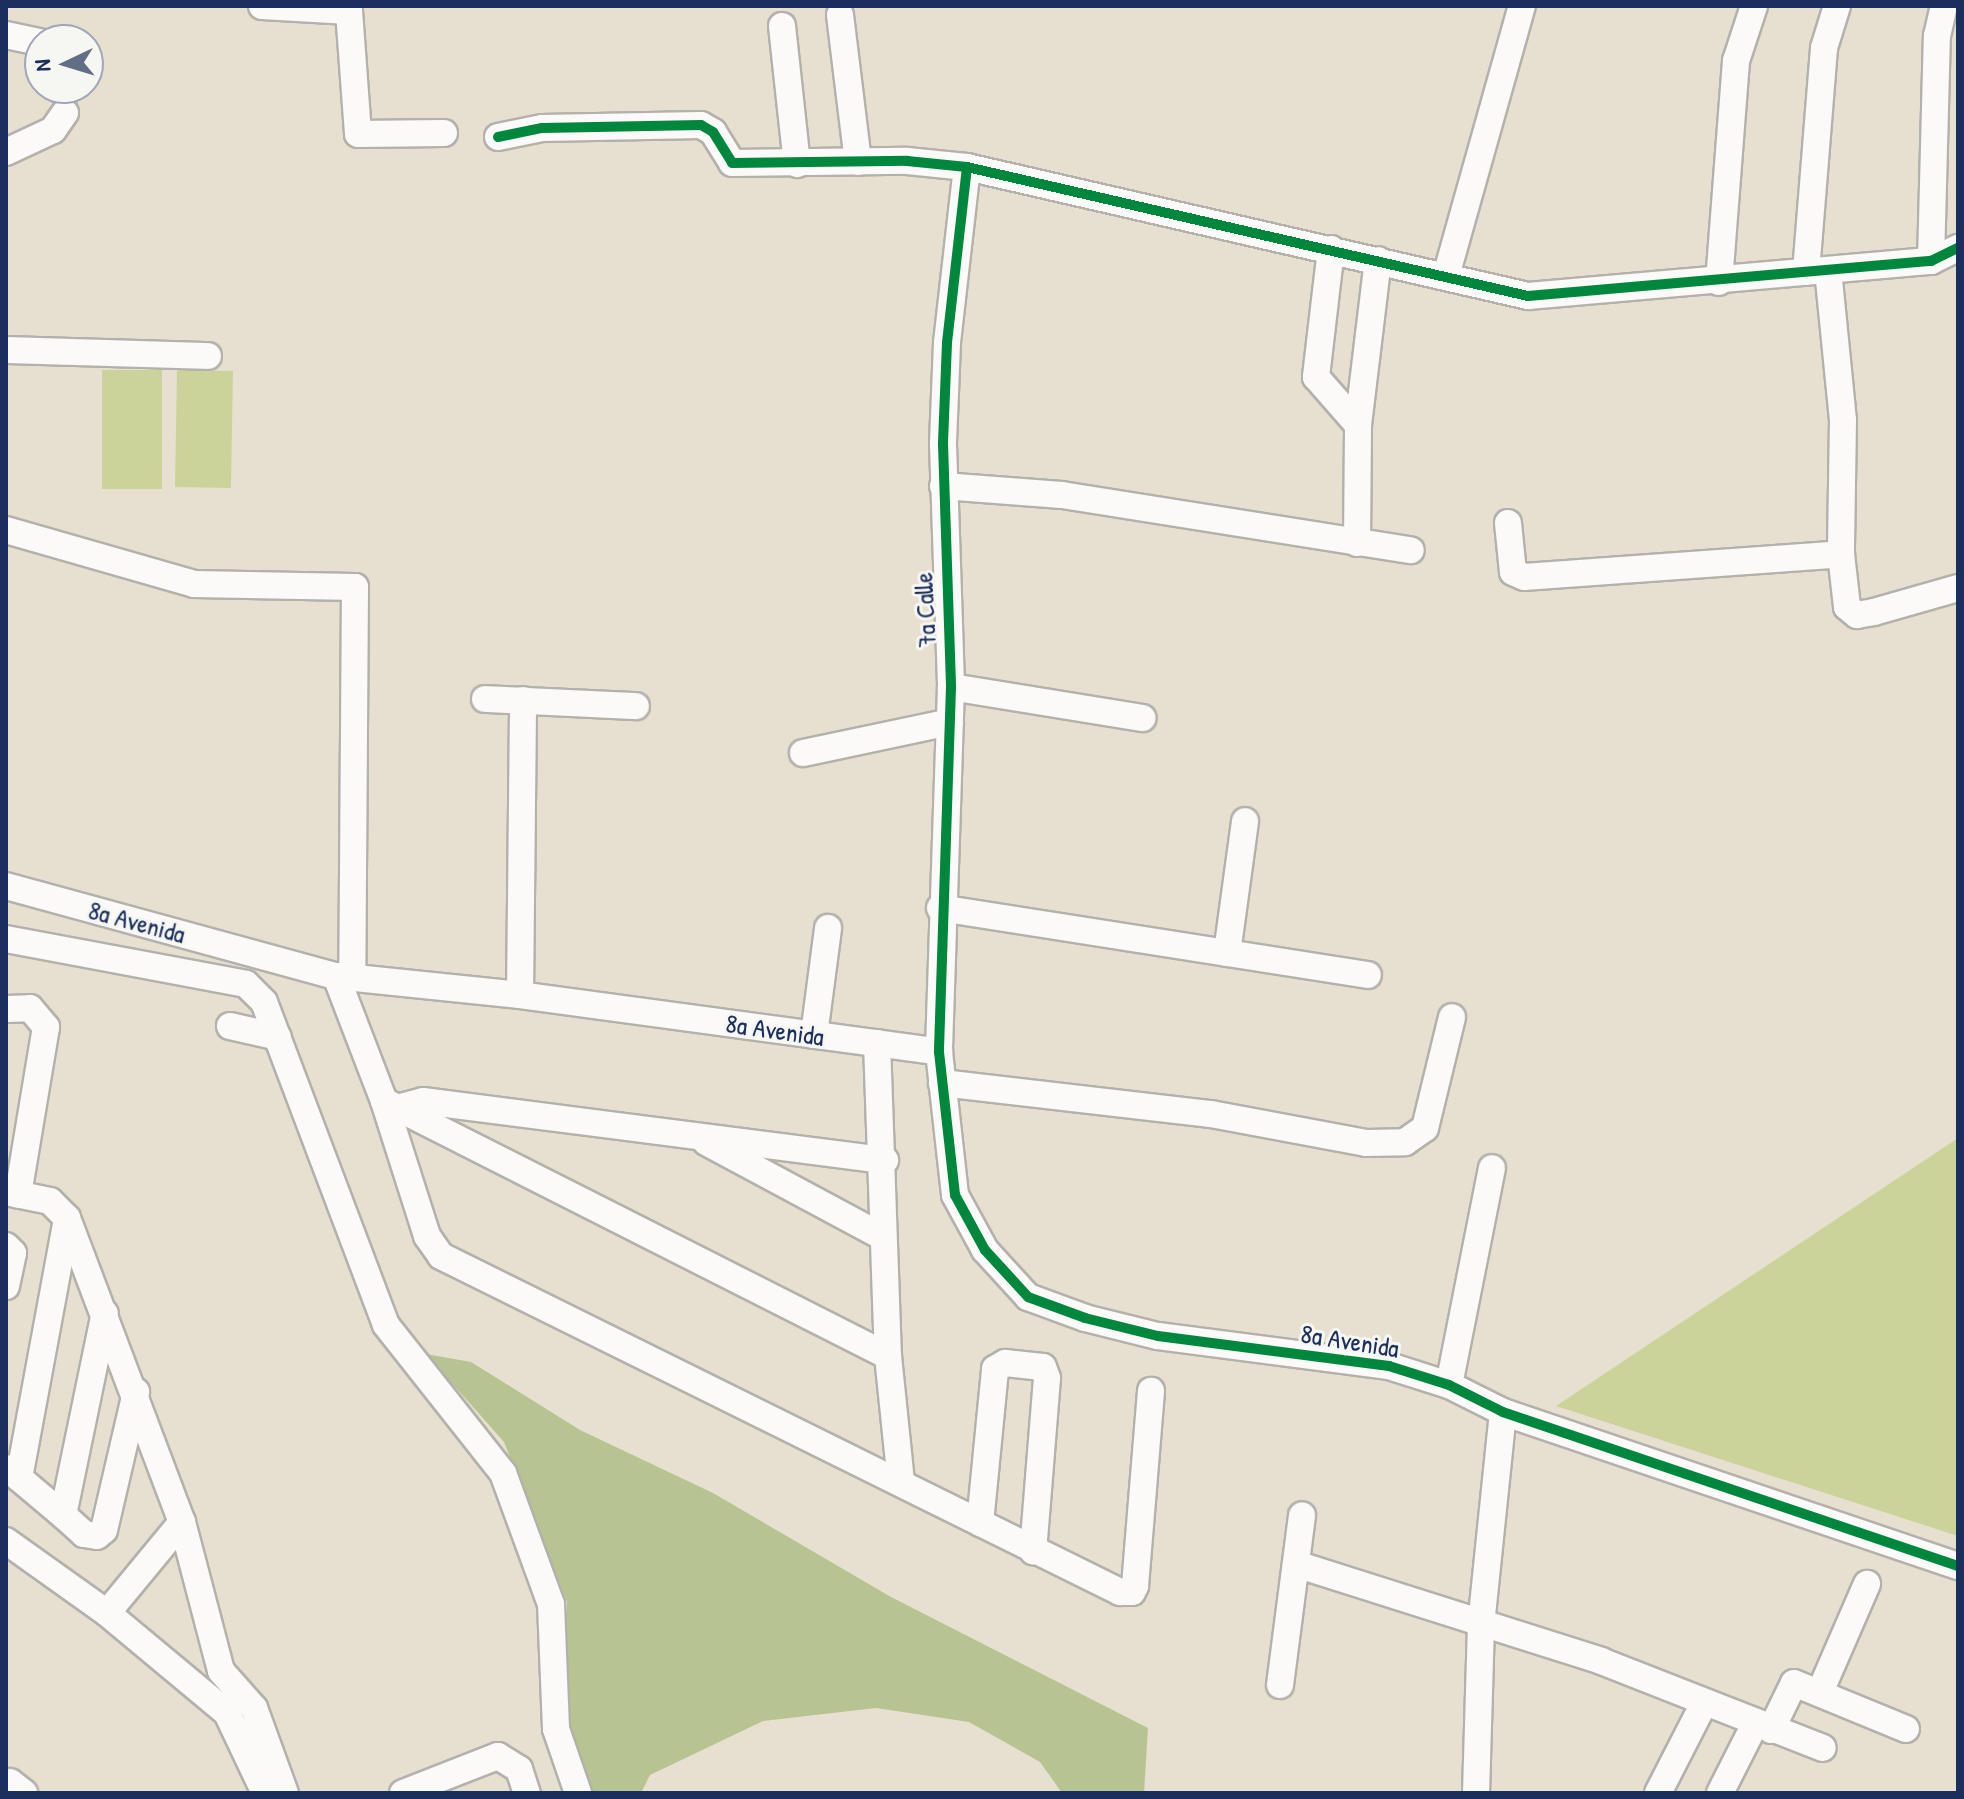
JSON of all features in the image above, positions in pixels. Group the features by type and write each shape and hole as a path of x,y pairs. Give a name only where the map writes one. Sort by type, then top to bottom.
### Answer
{"street":[{"path":"262,6 349,11 354,130 364,137 444,133"},
{"path":"1446,276 1522,6"},
{"path":"1719,282 1736,61 1754,6"},
{"path":"1837,6 1824,48 1817,271 1843,420 1841,554 1847,607 1857,615 1958,588"},
{"path":"1931,261 1937,36 1944,6"},
{"path":"840,15 858,162"},
{"path":"782,26 797,164"},
{"path":"6,152 53,130 62,104"},
{"path":"498,137 542,128 701,125 713,132 732,163 858,162 967,167 1528,296 1719,282 1931,261 1958,248"},
{"name":"7a Calle","path":"939,1052 940,908 951,687 943,486 947,343 967,167"},
{"path":"1331,249 1316,377 1358,425"},
{"path":"1357,543 1358,425 1378,260"},
{"path":"6,350 208,356"},
{"path":"943,486 1062,495 1411,550"},
{"path":"1508,523 1513,572 1524,577 1841,554"},
{"path":"6,530 194,584 355,587 344,977 391,1105 427,1236 441,1256 1120,1592 1132,1592 1151,1391"},
{"path":"951,687 1143,718"},
{"path":"485,699 636,706"},
{"path":"520,995 523,700"},
{"path":"803,753 950,722"},
{"path":"1227,953 1245,821"},
{"name":"8a Avenida","path":"6,886 344,977 520,995 939,1052 955,1195 985,1250 1028,1297 1158,1336 1389,1366 1449,1385 1503,1412 1958,1566"},
{"path":"940,908 1368,975"},
{"path":"814,1035 828,928"},
{"path":"6,939 246,984 264,1002 386,1325 503,1473 551,1604 556,1729 578,1793"},
{"path":"6,1009 30,1008 46,1027 17,1139 12,1193 50,1201 67,1218 136,1392 182,1522 221,1671 254,1708 285,1793"},
{"path":"942,1083 1211,1114 1366,1143 1405,1142 1425,1128 1452,1017"},
{"path":"230,1026 278,1037"},
{"path":"877,1043 885,1160 881,1236 888,1356 901,1482"},
{"path":"391,1105 423,1101 689,1132 752,1153 881,1236"},
{"path":"391,1105 888,1356"},
{"path":"752,1153 885,1160"},
{"path":"1449,1385 1492,1168"},
{"path":"67,1218 13,1473 84,1534 97,1536 104,1530 136,1392"},
{"path":"6,1246 13,1253 6,1286"},
{"path":"63,1515 105,1313"},
{"path":"980,1523 995,1369 1005,1363 1043,1367 1047,1378 1033,1551"},
{"path":"1476,1793 1481,1625 1503,1412"},
{"path":"1280,1685 1302,1515"},
{"path":"107,1613 182,1522"},
{"path":"6,1541 107,1613 227,1713 265,1793"},
{"path":"1296,1564 1601,1661 1823,1748"},
{"path":"1820,1692 1867,1584"},
{"path":"1720,1793 1794,1683 1906,1729"},
{"path":"1658,1793 1704,1703"},
{"path":"409,1792 461,1782 498,1756 519,1769 527,1793"}],"green space":[{"path":"102,370 162,370 162,489 102,489"},
{"path":"177,370 233,371 231,488 175,487"},
{"path":"1958,1138 1958,1536 1556,1406"},
{"path":"426,1354 471,1362 580,1430 713,1493 891,1597 1148,1728 1144,1793 1062,1793 1040,1762 969,1722 876,1708 763,1721 650,1775 641,1793 588,1793 566,1722 567,1602 504,1442"}],"tunnel":[{"path":"65,104 65,113"}],"cycle path":[{"path":"498,137 542,128 701,125 713,132 732,163 907,161 967,167 1528,296 1931,261 1958,248"},
{"path":"967,167 947,343 943,444 951,687 939,1052 955,1195 985,1250 1028,1297 1085,1318 1158,1336 1389,1366 1449,1385 1503,1412 1958,1566"}]}
